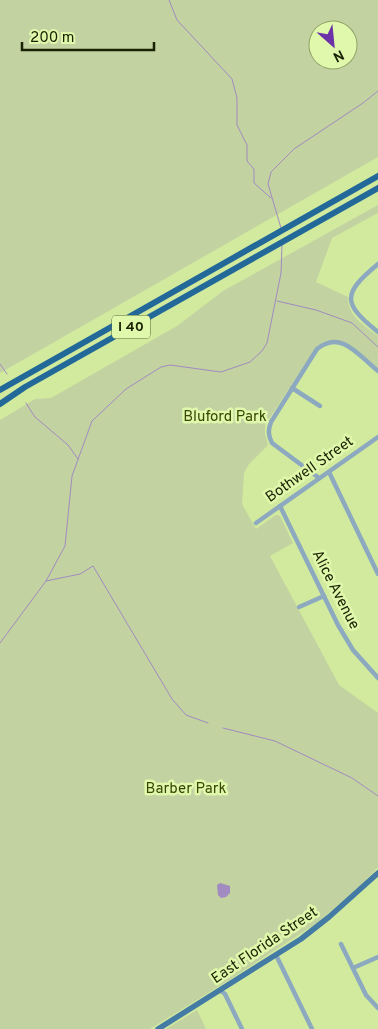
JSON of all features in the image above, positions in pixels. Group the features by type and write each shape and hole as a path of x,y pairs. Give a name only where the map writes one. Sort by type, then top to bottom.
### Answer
{"highway":[{"name":"I 40","path":"0,390 378,176"},
{"name":"I 40","path":"0,404 33,382 378,188"}],"main road":[{"name":"East Florida Street","path":"158,1029 276,955 329,918 378,873"}],"street":[{"path":"378,264 361,278 353,289 351,298 358,316 378,332"},
{"path":"320,478 272,443 268,430 271,422 317,350 323,344 337,341 345,344 378,371"},
{"path":"292,388 320,406"},
{"name":"Bothwell Street","path":"256,523 378,437"},
{"path":"329,472 377,571"},
{"name":"Alice Avenue","path":"280,506 338,625 353,650 378,678"},
{"path":"299,607 324,596"},
{"path":"342,944 366,995 378,1008"},
{"path":"276,955 312,1029"},
{"path":"353,968 378,957"},
{"path":"221,990 225,994 242,1029"}],"green space":[{"path":"0,0 378,0 378,157 0,373"},
{"name":"Barber Park","path":"378,205 378,213 332,238 316,282 348,297 354,315 362,324 378,336 378,368 357,350 342,342 326,341 317,346 265,425 268,445 249,464 244,473 242,504 256,529 276,515 280,516 293,543 270,556 339,685 378,713 378,867 364,882 317,923 150,1029 0,1029 0,420 35,399 51,398 177,326 223,291"},
{"path":"197,1010 206,1029 166,1029"}],"shaded area":[{"path":"220,883 230,886 230,893 226,897 221,898 218,895 217,885"}],"waterway":[{"path":"169,0 177,20 232,79 237,98 237,125 247,145 247,161 254,169 254,183 271,198"},
{"path":"281,228 268,184 271,172 294,149 378,91"},
{"path":"0,643 46,581 65,546 72,476 92,421 126,389 161,367 170,365 221,372 250,362 262,351 267,343 281,273 282,245"},
{"path":"277,301 316,310 352,323 378,347"},
{"path":"0,364 7,374"},
{"path":"26,403 35,417 68,445 78,459"},
{"path":"46,581 80,574 93,566 172,699 186,715 208,723"},
{"path":"223,728 275,741 352,778 378,796"}],"park label":[{"name":"Bluford Park","path":"225,417"}]}
